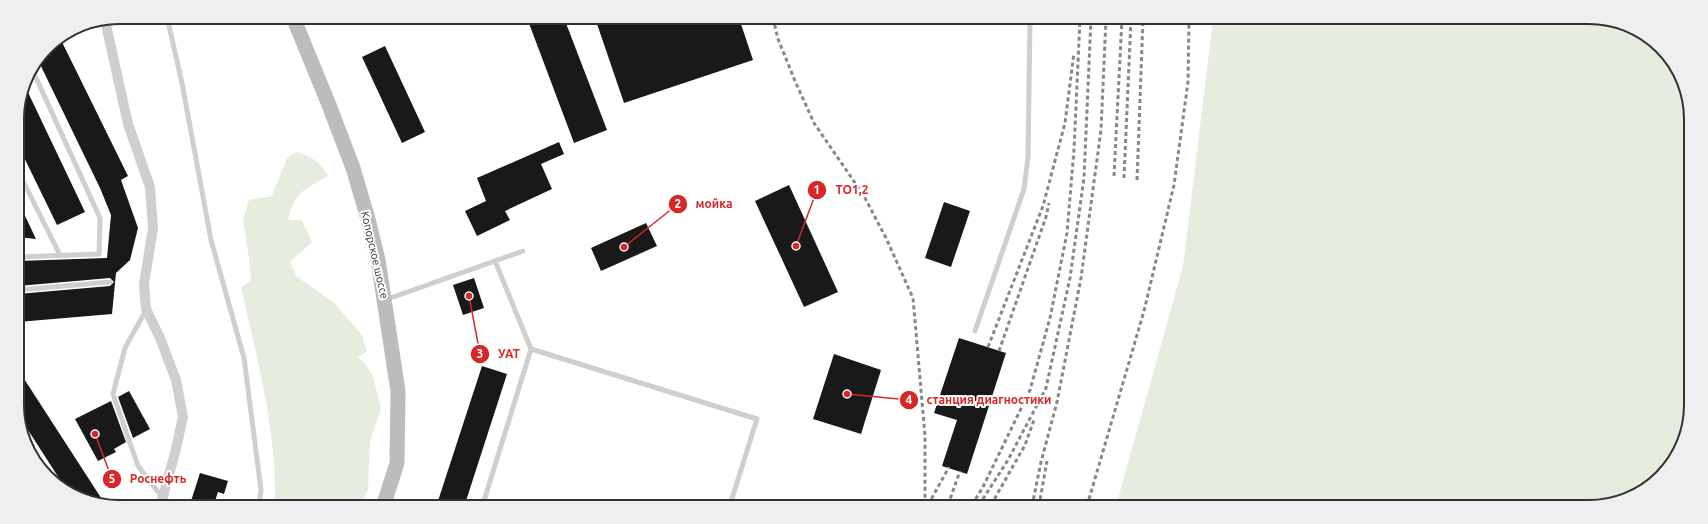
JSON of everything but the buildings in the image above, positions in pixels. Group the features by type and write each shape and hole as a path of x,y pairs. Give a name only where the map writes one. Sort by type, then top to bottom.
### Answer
{"main road":[{"name":"Копорское шоссе","path":"296,24 353,168 368,219 386,300 398,391 397,463 385,500"}],"street":[{"path":"106,25 128,124 150,187 153,228 144,284 146,309 160,338 176,380 183,416 162,500"}],"lane":[{"path":"169,24 182,83 211,240 244,358 261,490 260,500"},
{"path":"975,331 1024,189 1028,157 1030,24"},
{"path":"24,257 100,254 100,218 35,75"},
{"path":"24,183 60,255"},
{"path":"386,300 524,251"},
{"path":"484,500 531,349 495,261"},
{"path":"24,289 110,282"},
{"path":"146,309 125,348 114,394 138,466 161,500"},
{"path":"531,349 757,419 732,500"}],"shaded area":[{"path":"1213,24 1601,25 1625,31 1647,44 1664,61 1674,77 1679,89 1684,119 1683,417 1679,435 1668,458 1652,476 1625,493 1595,500 1118,500 1183,266"},
{"path":"297,152 307,156 316,161 328,176 307,188 297,197 294,203 288,220 302,220 312,242 290,262 296,276 333,302 362,335 367,352 357,357 365,363 373,376 381,409 370,441 368,490 363,500 275,500 273,449 265,395 241,287 251,281 243,220 249,200 272,196 287,158"}],"railway":[{"path":"774,24 778,39 814,123 864,196 886,238 913,298 925,436 925,500"},
{"path":"975,500 983,487 1030,390 1050,318 1067,233 1074,150 1080,24"},
{"path":"982,500 1008,460 1046,388 1070,278 1084,178 1091,24"},
{"path":"1033,500 1041,462 1057,402 1081,278 1101,130 1106,24"},
{"path":"1114,176 1122,24"},
{"path":"1124,178 1131,24"},
{"path":"1137,180 1143,24"},
{"path":"1089,500 1144,311 1174,185 1188,82 1189,24"},
{"path":"988,347 1043,206 1065,123 1074,53"},
{"path":"999,351 1046,217 1049,203"},
{"path":"994,500 1025,445 1034,420"},
{"path":"1040,500 1047,461"},
{"path":"931,500 949,467"},
{"path":"950,500 960,471"}],"place":[{"name":"ТО1,2","path":"796,246"},
{"name":"мойка","path":"624,247"},
{"name":"УАТ","path":"469,296"},
{"name":"станция диагностики","path":"847,394"},
{"name":"Роснефть","path":"95,434"}]}
